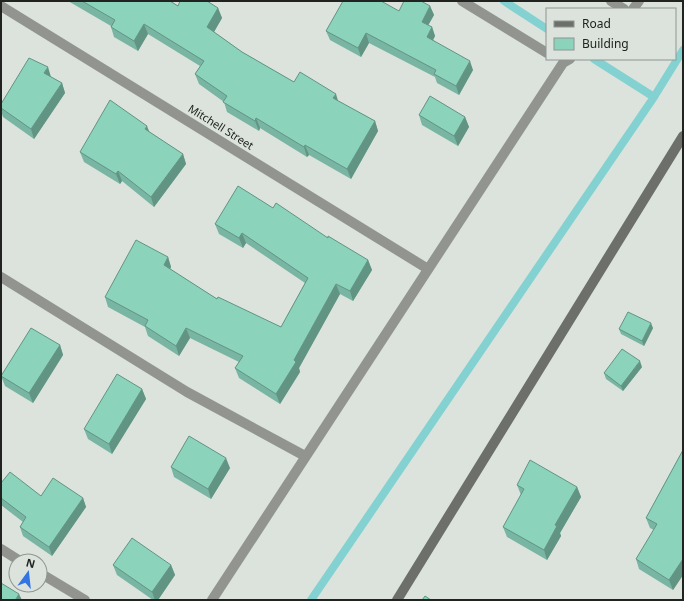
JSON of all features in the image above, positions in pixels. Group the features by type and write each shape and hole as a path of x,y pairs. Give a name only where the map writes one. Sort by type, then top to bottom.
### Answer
{"street":[{"path":"462,1 546,52"},
{"path":"611,1 622,8"},
{"name":"Mitchell Street","path":"1,6 428,269"},
{"path":"212,600 564,60"},
{"path":"397,600 683,136"},
{"path":"1,277 187,392 306,456"},
{"path":"48,578 85,600"}],"building":[{"path":"82,1 170,1 178,6 180,1 207,1 218,8 207,27 242,52 294,82 300,72 336,94 333,98 375,121 347,169 305,145 304,147 256,118 255,121 223,102 227,96 195,74 204,61 144,24 134,41 111,27 115,20"},
{"path":"343,1 381,1 399,11 404,1 421,1 430,6 422,22 432,27 427,37 470,61 456,86 434,74 436,70 366,33 358,48 326,31"},
{"path":"29,58 48,67 44,73 62,83 31,129 1,108 1,104"},
{"path":"430,96 465,117 454,136 419,115"},
{"path":"110,100 147,126 145,129 183,154 151,197 118,171 116,174 80,152"},
{"path":"238,186 273,208 276,203 328,238 328,236 368,260 350,291 336,284 294,360 296,362 276,394 235,368 243,356 186,328 176,346 145,326 148,320 105,297 136,240 168,257 164,265 217,299 218,297 281,327 308,278 242,233 239,238 215,224"},
{"path":"628,312 651,323 642,341 619,329"},
{"path":"31,328 60,345 29,393 1,376"},
{"path":"622,349 640,361 621,386 604,373"},
{"path":"117,374 142,389 109,444 84,429"},
{"path":"189,436 226,458 208,489 171,467"},
{"path":"683,450 683,559 669,580 636,559 657,524 646,518"},
{"path":"530,460 577,487 555,525 557,526 544,550 503,527 524,489 517,485"},
{"path":"10,472 41,496 53,478 83,498 49,547 20,527 26,517 1,498 1,483"},
{"path":"132,538 171,565 152,592 113,565"},
{"path":"1,583 8,587 8,593 19,594 16,599 18,600 1,600"},
{"path":"425,596 431,600 422,600"}],"waterway":[{"path":"504,1 546,28"},
{"path":"311,600 654,97 683,50"},
{"path":"596,60 654,97"}]}
